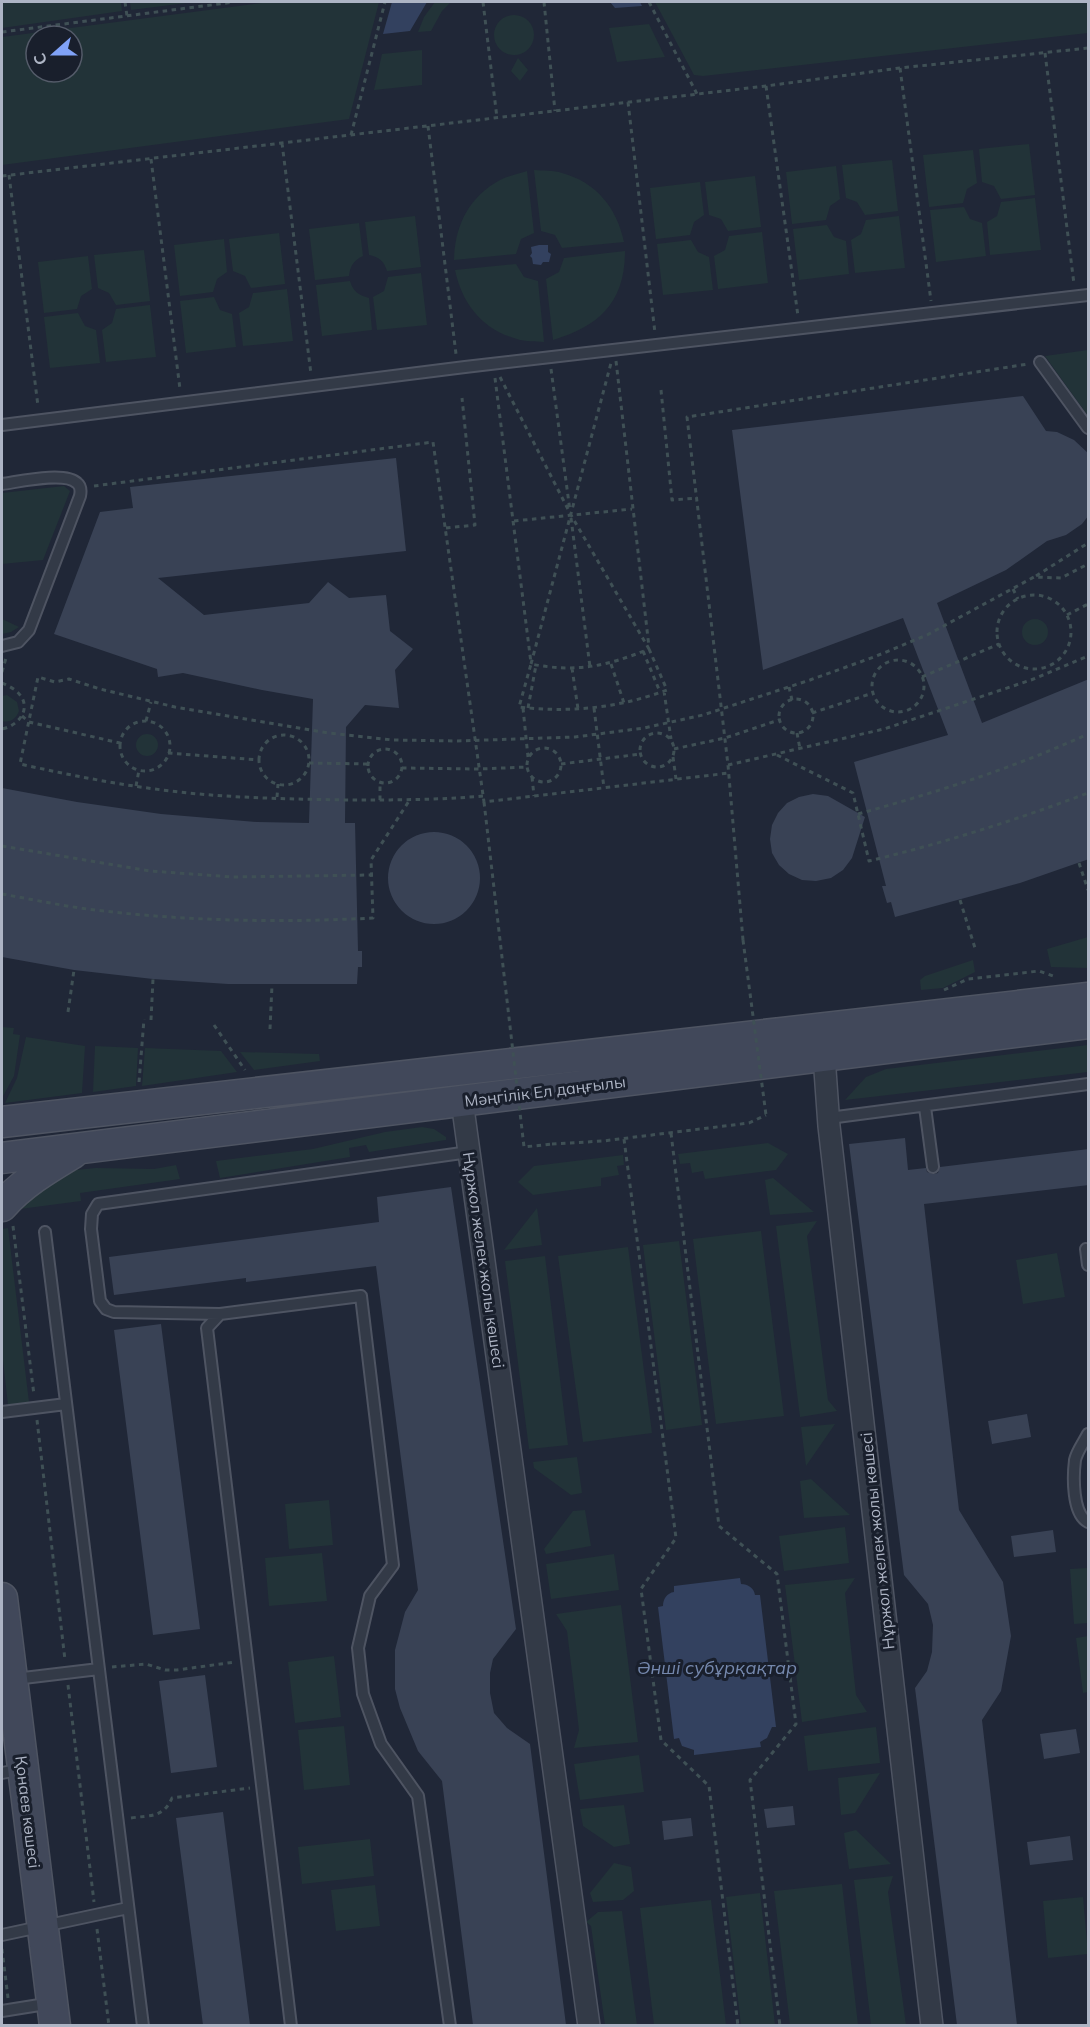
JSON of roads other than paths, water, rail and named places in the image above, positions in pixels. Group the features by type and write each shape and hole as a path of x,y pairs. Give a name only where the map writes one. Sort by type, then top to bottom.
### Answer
{"main road":[{"name":"Мәңгілік Ел даңғылы","path":"2,1122 1089,998"},
{"name":"Мәңгілік Ел даңғылы","path":"2,1158 1089,1023"},
{"path":"7,1212 12,1194 52,1165 81,1149"},
{"name":"Қонаев көшесі","path":"2,1598 12,1679 12,1771 42,1926 53,2014"}],"street":[{"name":"Нұржол желек жолы көшесі","path":"824,1056 829,1118 932,2025"},
{"name":"Нұржол желек жолы көшесі","path":"462,1101 589,2025"}],"lane":[{"path":"2,425 458,368 1089,295"},
{"path":"1040,362 1089,428"},
{"path":"2,484 67,477 77,483 81,489 29,630 18,642 2,646"},
{"path":"829,1118 1089,1084"},
{"path":"925,1107 933,1167"},
{"path":"450,2025 418,1796 381,1744 363,1694 358,1648 370,1596 393,1565 361,1296 220,1314 114,1312 106,1309 100,1301 91,1229 92,1214 98,1204 469,1152"},
{"path":"45,1232 143,2025"},
{"path":"1086,1249 1089,1265"},
{"path":"220,1314 207,1328 291,2025"},
{"path":"2,1412 66,1404"},
{"path":"1089,1434 1076,1458 1075,1483 1077,1510 1083,1520 1089,1522"},
{"path":"12,1679 99,1669"},
{"path":"2,1935 96,1913 128,1908"},
{"path":"6,2011 53,2014"}],"water":[{"path":"392,2 427,2 410,31 383,34"},
{"path":"610,2 640,2 642,6 615,8"},
{"path":"548,245 548,252 551,254 549,262 543,262 541,265 533,264 530,256 531,247"},
{"name":"Әнші субұрқақтар","path":"740,1578 741,1584 750,1587 755,1595 760,1595 776,1727 772,1727 767,1738 760,1742 761,1747 694,1755 694,1750 682,1746 679,1738 674,1739 658,1607 663,1606 666,1597 674,1592 674,1586"}]}
